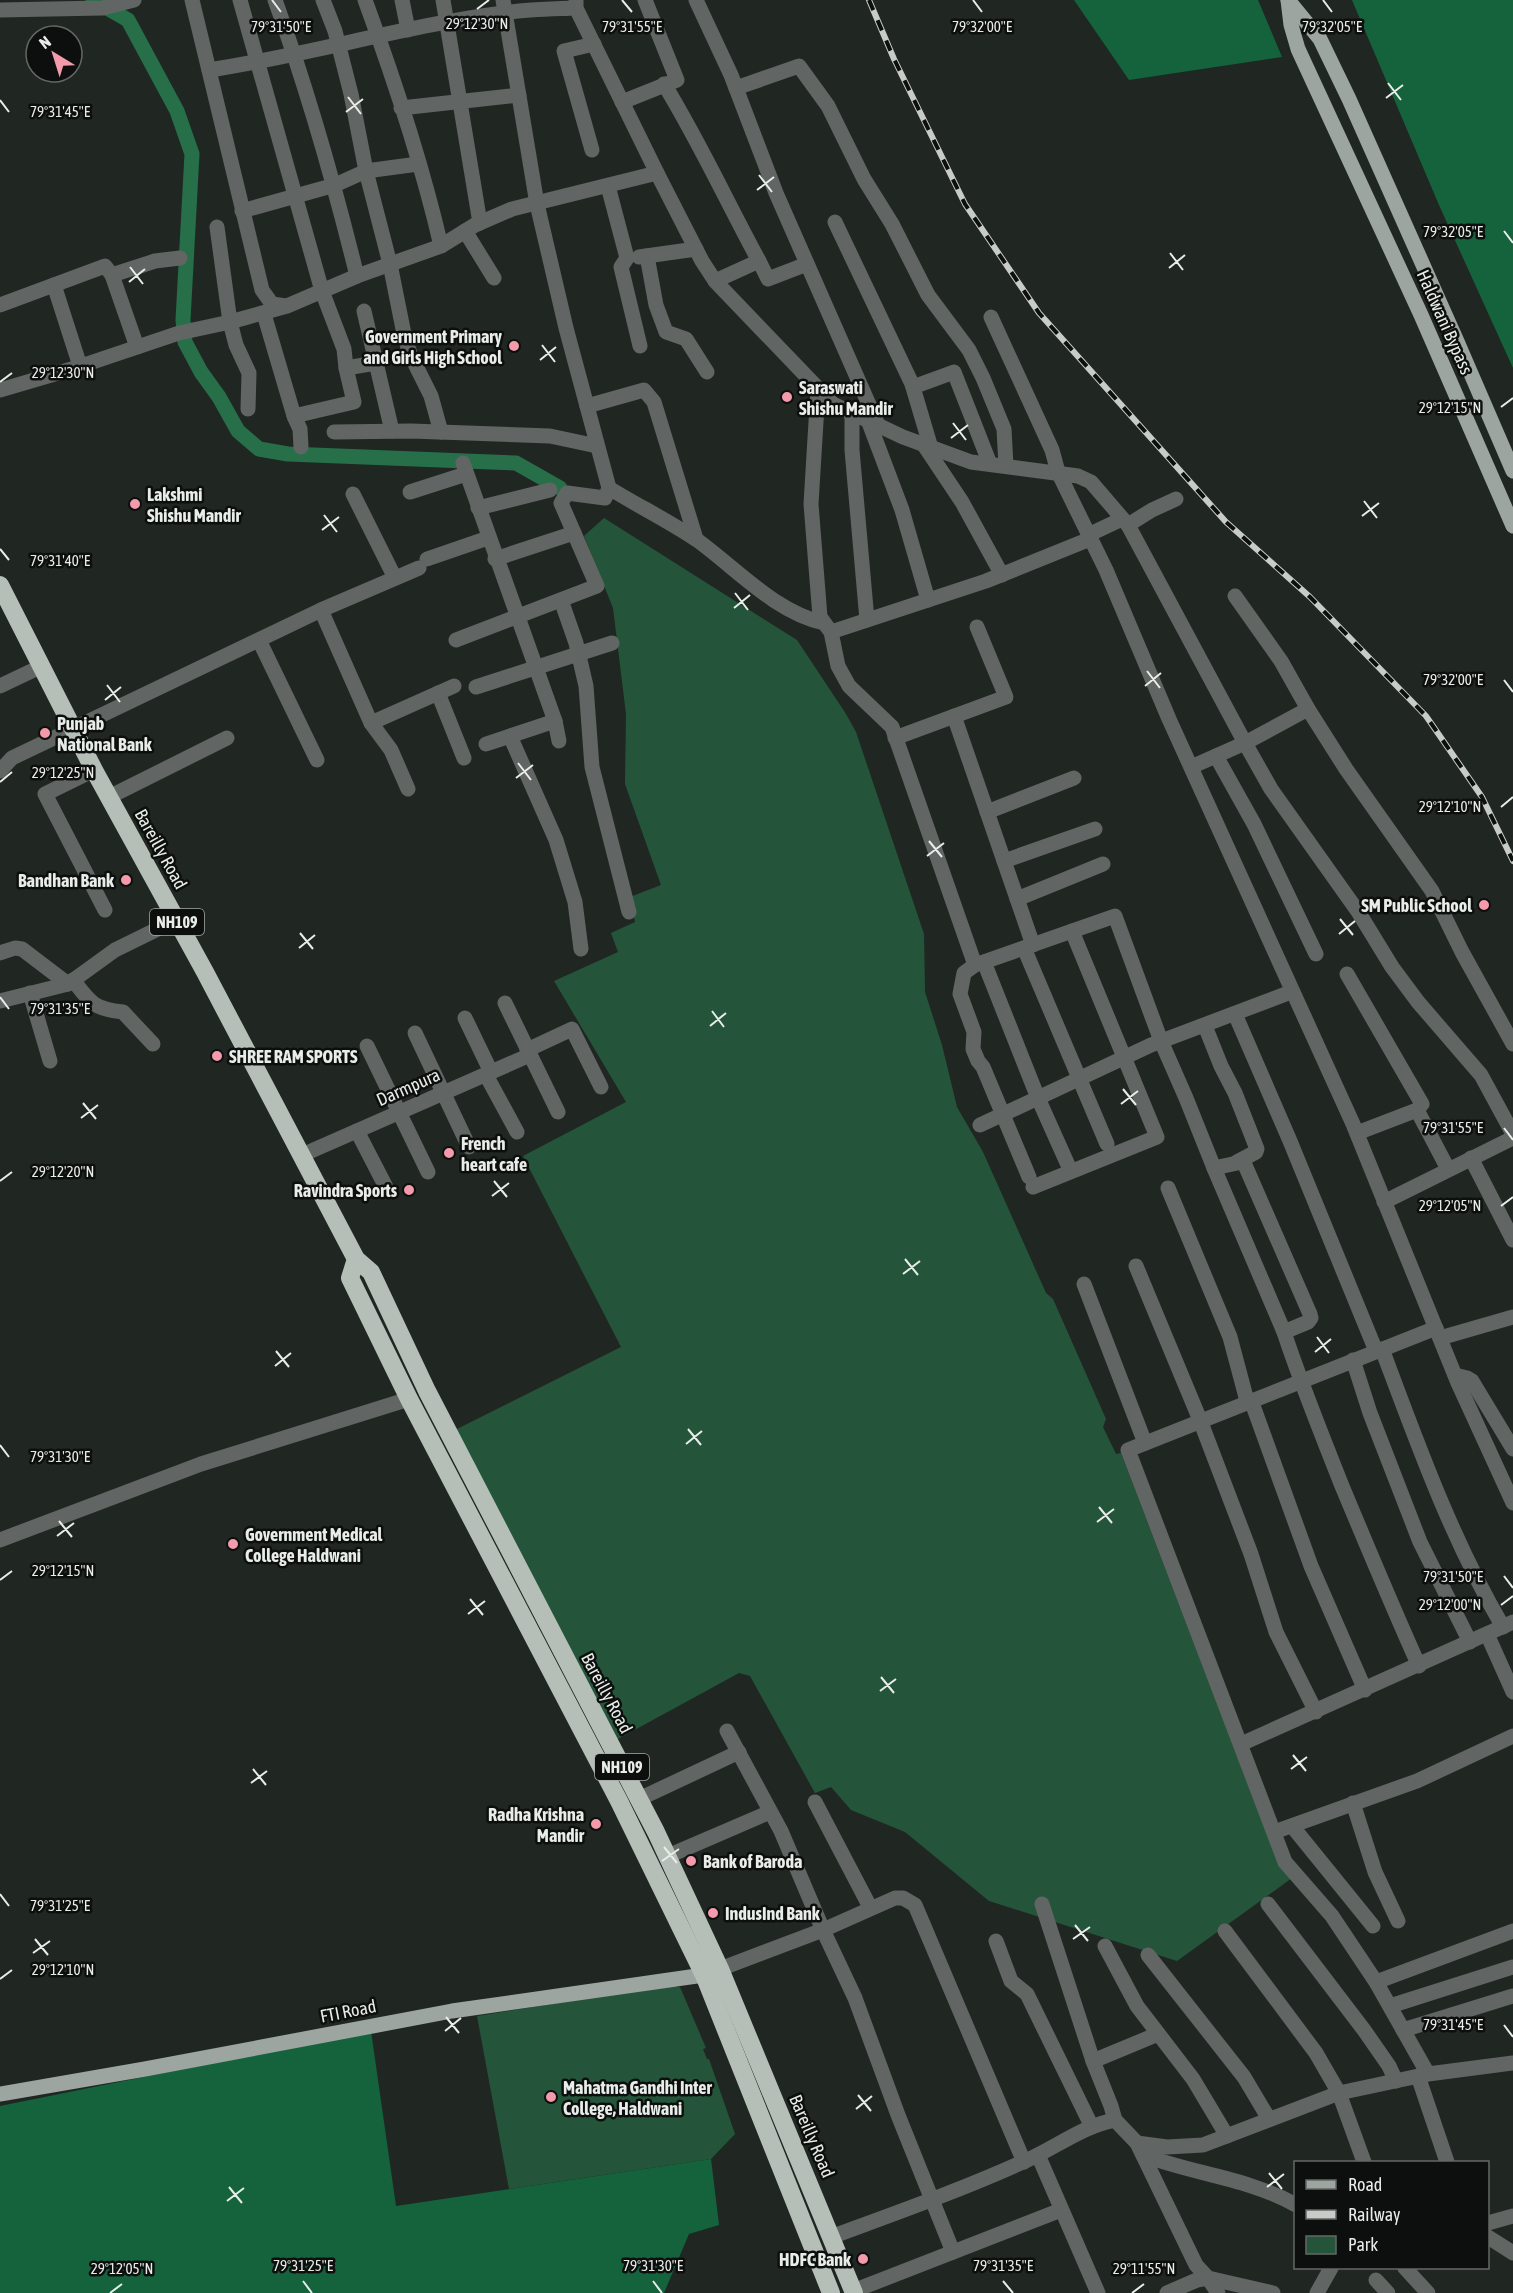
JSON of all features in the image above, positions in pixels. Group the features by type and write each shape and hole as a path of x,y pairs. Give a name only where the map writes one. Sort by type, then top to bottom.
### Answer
{"highway":[{"name":"Bareilly Road","path":"0,585 94,770 356,1259 371,1272 427,1391 668,1856 831,2293"},
{"name":"Bareilly Road","path":"356,1259 350,1278 409,1399 619,1801 712,1972 831,2237 853,2292"},
{"path":"409,1399 427,1391"},
{"path":"812,2244 831,2237"}],"main road":[{"name":"Haldwani Bypass","path":"1288,0 1320,39 1456,339 1513,471"},
{"name":"Haldwani Bypass","path":"1288,0 1291,25 1298,49 1420,315 1513,526"},
{"name":"FTI Road","path":"0,2094 452,2011 712,1972"}],"street":[{"path":"0,10 107,7 134,0"},
{"path":"192,0 262,290 272,304 287,306"},
{"path":"240,0 322,291 344,349 354,402 294,416"},
{"path":"275,0 295,55 335,185 357,276"},
{"path":"323,0 339,43 366,171 410,354 431,396 441,432"},
{"path":"365,0 401,108 441,246"},
{"path":"402,0 408,30"},
{"path":"443,0 480,223"},
{"path":"696,0 736,88 776,193 873,423 902,510 928,600"},
{"path":"622,102 676,80 647,1"},
{"path":"209,70 295,55 339,43 447,22 504,6 576,4 657,173 715,281 833,404 873,423 971,462 1058,472 1078,476 1091,482 1125,522 1271,789 1359,913 1392,967 1418,1002 1482,1076 1513,1136 1384,1202"},
{"path":"456,640 597,586 561,503 567,494 605,498 609,489 566,328 537,204 504,6"},
{"path":"592,150 564,51 594,44"},
{"path":"736,88 799,66 822,98 864,178 892,224 928,295 969,350 983,378 1004,429 998,465"},
{"path":"664,84 694,134 768,279 807,264"},
{"path":"401,108 519,95"},
{"path":"242,211 335,185 366,171 418,164"},
{"path":"0,390 183,332 264,314 287,306 357,276 441,246 480,223 512,209 657,173"},
{"path":"608,186 627,258 621,267 640,346"},
{"path":"835,222 913,387 928,446 1002,575"},
{"path":"217,227 230,322 236,345 249,374 248,409"},
{"path":"465,231 494,278"},
{"path":"627,258 696,249"},
{"path":"647,256 656,305 666,332 686,339 706,372"},
{"path":"112,275 155,261 180,258"},
{"path":"715,281 759,261"},
{"path":"0,305 105,266 112,275 136,347"},
{"path":"54,285 81,366"},
{"path":"364,311 392,431"},
{"path":"264,314 294,416 300,429 301,447"},
{"path":"991,317 1052,450 1058,472 1106,570 1136,643 1291,992 1357,1133 1455,1375 1513,1503"},
{"path":"346,368 376,363"},
{"path":"913,387 954,372 998,465"},
{"path":"818,389 811,504 820,617 828,627 838,666 849,686 892,727 980,963 1068,1165"},
{"path":"587,406 644,390 654,402 696,539"},
{"path":"852,413 852,450 867,620"},
{"path":"334,432 392,431 550,436 597,446"},
{"path":"410,492 464,469 555,721 559,741"},
{"path":"609,489 696,539 786,609 828,627 867,620 1002,575 1176,499"},
{"path":"478,508 550,490"},
{"path":"353,494 395,578"},
{"path":"495,559 573,533"},
{"path":"0,771 12,758 258,640 423,564 488,538"},
{"path":"1235,596 1281,661 1308,709 1347,769 1432,891 1462,952 1513,1044"},
{"path":"561,600 586,686 592,767 629,912"},
{"path":"321,610 371,723 391,750 408,789"},
{"path":"895,738 1006,697 976,627"},
{"path":"258,640 317,760"},
{"path":"476,687 612,643"},
{"path":"0,686 40,667"},
{"path":"371,723 454,686"},
{"path":"438,693 464,758"},
{"path":"1191,767 1245,743 1308,709"},
{"path":"954,716 1017,899 1029,946 1107,1144"},
{"path":"486,744 555,721"},
{"path":"510,736 556,840 575,902 581,949"},
{"path":"109,797 227,738"},
{"path":"1216,756 1254,824 1317,954"},
{"path":"94,770 45,794 105,910"},
{"path":"987,812 1074,778"},
{"path":"1004,861 1095,830"},
{"path":"1017,899 1103,864"},
{"path":"1072,931 1126,1057 1157,1137 1031,1182 984,1067 973,1048 974,1032 960,994 964,973 980,963 1115,916 1161,1041 1284,1332 1300,1380 1390,1602 1419,1666"},
{"path":"0,1001 70,982 115,950 176,920"},
{"path":"0,953 15,948 22,949 70,982 91,1002 104,1010 123,1012 153,1044"},
{"path":"1347,974 1422,1102 1417,1110 1357,1133"},
{"path":"980,1125 1161,1041 1291,992"},
{"path":"30,993 50,1061"},
{"path":"505,1004 558,1112"},
{"path":"1235,1014 1379,1350 1435,1492 1478,1586 1508,1625 1241,1744"},
{"path":"465,1018 488,1073 517,1132"},
{"path":"1205,1026 1257,1149 1256,1152 1237,1162 1214,1168"},
{"name":"Darmpura","path":"302,1155 488,1073 572,1029 602,1088"},
{"path":"414,1033 469,1147"},
{"path":"367,1046 428,1172"},
{"path":"1417,1110 1448,1169"},
{"path":"357,1131 388,1191"},
{"path":"1471,1158 1513,1240"},
{"path":"1237,1162 1245,1165 1310,1314 1311,1318 1308,1322 1284,1332"},
{"path":"1168,1188 1230,1337 1249,1401 1311,1566 1365,1690"},
{"path":"1136,1266 1200,1420 1251,1554 1276,1632 1316,1712"},
{"path":"1084,1284 1145,1443"},
{"path":"1446,2161 1423,2075 1403,2030 1376,1982 1332,1916 1285,1862 1128,1450 1379,1350 1438,1333 1513,1317"},
{"path":"1353,1360 1370,1413 1420,1542 1470,1642"},
{"path":"1455,1375 1472,1381 1513,1449"},
{"path":"0,1540 201,1464 409,1399"},
{"path":"1487,1634 1513,1692"},
{"path":"728,1731 770,1812 855,1998 952,2252"},
{"path":"1274,1832 1417,1781 1513,1736"},
{"path":"639,1799 739,1752"},
{"path":"815,1802 870,1907"},
{"path":"1353,1803 1375,1872 1398,1921"},
{"path":"668,1856 770,1812"},
{"path":"1292,1826 1373,1926"},
{"path":"712,1972 823,1930 894,1898 903,1898 915,1905 1031,2159 1061,2210 1098,2293"},
{"path":"1042,1904 1093,2061 1115,2120 1140,2149 1196,2265 1218,2293"},
{"path":"1268,1904 1364,2030 1389,2066 1396,2081"},
{"path":"1225,1931 1316,2053 1339,2093 1363,2161"},
{"path":"1376,1982 1513,1931"},
{"path":"996,1941 1011,1981 1027,1994 1092,2127"},
{"path":"1105,1946 1137,2006 1193,2079 1227,2136"},
{"path":"1149,1955 1244,2077 1269,2120"},
{"path":"1390,2006 1513,1967"},
{"path":"1403,2030 1513,1996"},
{"path":"1093,2061 1158,2034"},
{"path":"1140,2149 1203,2145 1339,2093 1423,2075 1513,2063"},
{"path":"831,2237 932,2200 1031,2159 1092,2127 1115,2120"},
{"path":"1140,2149 1168,2164 1220,2176 1276,2193 1294,2204"},
{"path":"853,2292 1061,2210"},
{"path":"1489,2223 1513,2216"},
{"path":"1489,2238 1513,2253"},
{"path":"1317,2293 1330,2269"},
{"path":"1406,2269 1428,2293"},
{"path":"1167,2293 1197,2280 1208,2278 1243,2289 1273,2293"},
{"path":"1376,2280 1388,2293"}],"green space":[{"path":"1074,0 1258,0 1282,57 1129,80"},
{"path":"1352,0 1513,0 1513,368 1439,205"},
{"path":"604,518 797,640 856,732 924,934 925,992 942,1045 957,1107 983,1152 1046,1293 1053,1299 1106,1419 1103,1427 1116,1454 1121,1453 1256,1806 1292,1878 1177,1961 989,1901 905,1832 851,1810 831,1787 815,1793 750,1676 739,1673 618,1739 455,1430 621,1347 523,1156 626,1102 554,981 618,952 611,933 635,922 630,897 661,885 625,784 626,714 613,608 584,536"},
{"name":"Mahatma Gandhi Inter College, Haldwani","path":"664,1986 680,1987 706,2048 703,2049 709,2059 735,2134 711,2159 509,2189 477,2016"},
{"path":"371,2031 396,2206 711,2159 719,2225 689,2234 664,2293 0,2293 0,2106"}],"waterway":[{"path":"93,0 128,20 177,111 192,154 183,320 185,342 238,431 259,449 288,454 516,463 560,488"}],"railway":[{"path":"869,0 894,59 965,204 1039,313 1226,522 1310,597 1426,716 1482,797 1513,861"}],"place":[{"name":"Government Primary and Girls High School","path":"514,346"},
{"name":"Saraswati Shishu Mandir","path":"787,397"},
{"name":"Lakshmi Shishu Mandir","path":"135,504"},
{"name":"Punjab National Bank","path":"45,733"},
{"name":"Bandhan Bank","path":"126,880"},
{"name":"SM Public School","path":"1484,905"},
{"name":"SHREE RAM SPORTS","path":"217,1056"},
{"name":"French heart cafe","path":"449,1153"},
{"name":"Ravindra Sports","path":"409,1190"},
{"name":"Government Medical College Haldwani","path":"233,1544"},
{"name":"Radha Krishna Mandir","path":"596,1824"},
{"name":"Bank of Baroda","path":"691,1861"},
{"name":"IndusInd Bank","path":"713,1913"},
{"name":"Mahatma Gandhi Inter College, Haldwani","path":"551,2097"},
{"name":"HDFC Bank","path":"863,2259"}]}
